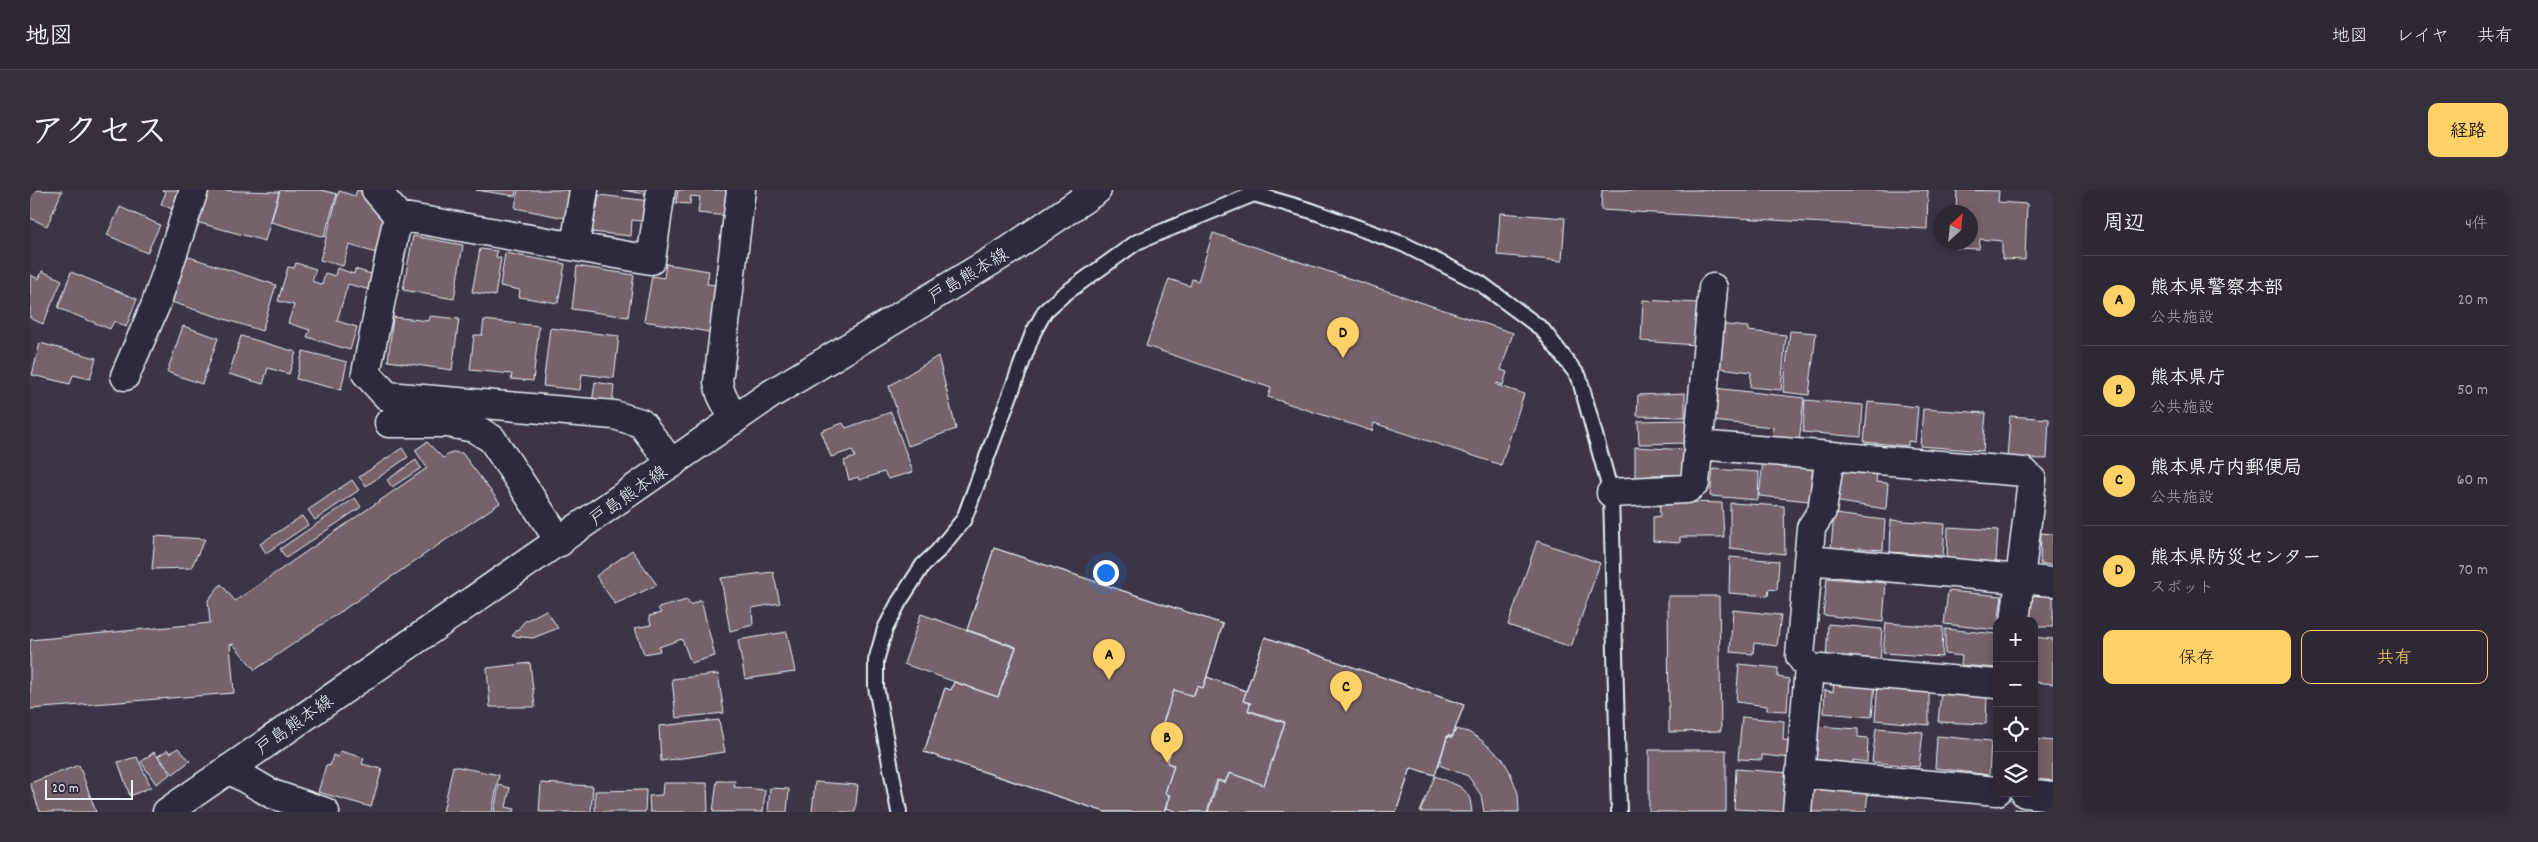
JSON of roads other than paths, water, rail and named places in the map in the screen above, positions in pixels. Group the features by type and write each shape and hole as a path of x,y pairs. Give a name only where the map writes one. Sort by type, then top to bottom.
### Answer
{"street":[{"path":"126,376 156,304 194,190"},
{"path":"376,190 398,216 651,260 661,190"},
{"path":"575,246 584,190"},
{"path":"734,420 721,394 718,382 741,190"},
{"name":"戸島熊本線","path":"167,812 560,542 771,394 1008,251 1097,190"},
{"path":"398,216 366,372 387,396 614,415 641,423 672,464"},
{"path":"1611,494 1687,489 1695,483 1713,288"},
{"path":"389,423 448,423 474,428 492,438 560,542"},
{"path":"1698,445 2024,472 2032,480 2015,617"},
{"path":"1797,812 1809,668 1800,656 1808,560 1811,528 1822,510 1830,456"},
{"path":"1808,560 2053,582"},
{"path":"1809,668 1993,684"},
{"path":"229,769 272,794 325,812"},
{"path":"1800,773 1993,792"},
{"path":"2038,794 2053,796"},
{"path":"1997,812 1998,797"}],"lane":[{"path":"899,812 876,687 876,662 885,628 923,565 938,551 964,519 1033,333 1045,311 1063,295 1137,242 1253,192 1403,244 1480,283 1542,329 1578,377 1611,494 1619,812"}],"place":[{"name":"熊本県防災センター","path":"1343,358"},
{"name":"熊本県警察本部","path":"1109,680"},
{"name":"熊本県庁内郵便局","path":"1346,712"},
{"name":"熊本県庁","path":"1167,763"}]}
